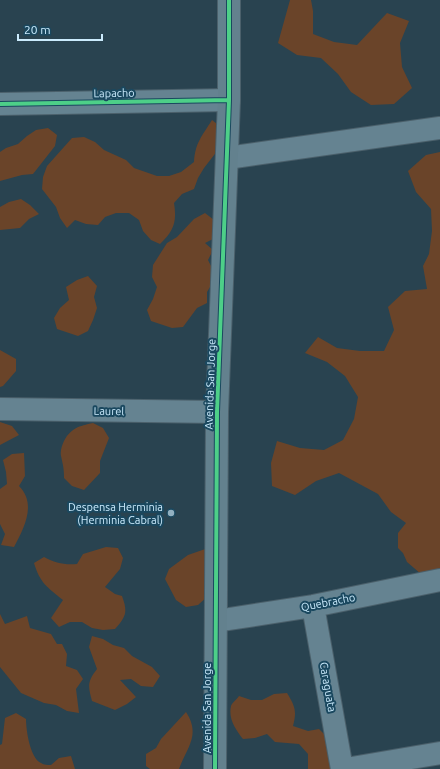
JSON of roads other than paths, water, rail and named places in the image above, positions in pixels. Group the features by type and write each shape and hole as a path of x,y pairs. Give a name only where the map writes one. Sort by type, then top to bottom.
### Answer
{"street":[{"name":"Avenida San Jorge","path":"215,769 217,412 229,100 229,0"},
{"name":"Lapacho","path":"0,104 229,100"},
{"path":"227,158 440,128"},
{"name":"Laurel","path":"0,410 217,412"},
{"name":"Quebracho","path":"216,621 313,606 440,580"},
{"name":"Caraguata","path":"313,606 342,769"},
{"path":"346,769 440,753"}],"place":[{"name":"Despensa Herminia (Herminia Cabral)","path":"171,513"}]}
